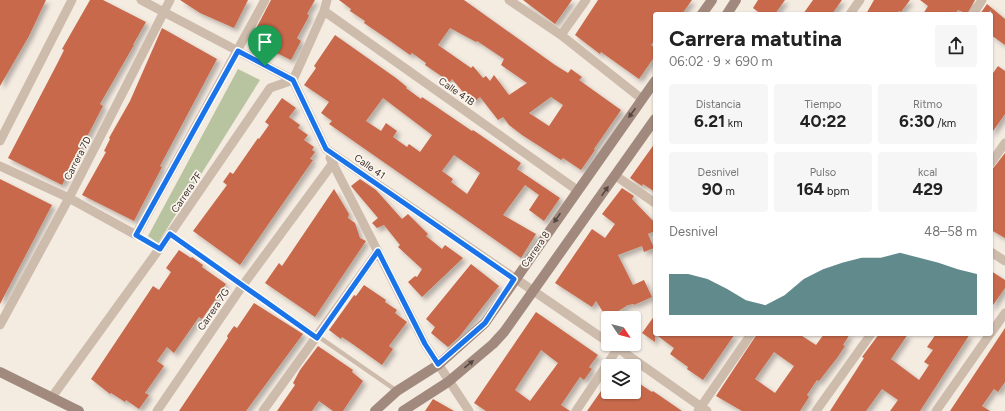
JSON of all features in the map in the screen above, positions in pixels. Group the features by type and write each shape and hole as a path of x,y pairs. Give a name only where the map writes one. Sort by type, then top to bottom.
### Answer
{"street":[{"path":"0,141 72,0"},
{"path":"141,0 293,80 324,11 327,0"},
{"name":"Carrera 7D","path":"0,325 69,198 170,0"},
{"path":"0,166 69,198 136,235 265,0"},
{"path":"508,0 561,36 642,99"},
{"path":"561,36 586,0"},
{"path":"703,12 712,0"},
{"path":"728,12 736,0"},
{"path":"851,12 860,0"},
{"path":"974,12 982,0"},
{"name":"Calle 41B","path":"324,11 577,190"},
{"name":"Calle 41","path":"293,80 326,149 601,337"},
{"name":"Carrera 7F","path":"52,397 160,249 270,88 293,80"},
{"name":"Carrera 8","path":"375,411 397,391 438,364 485,323 514,279 653,84"},
{"path":"404,411 448,382 494,344 535,292 653,122"},
{"path":"993,160 1005,143"},
{"path":"326,149 425,344 448,382 469,411"},
{"name":"Carrera 7G","path":"157,411 243,285 333,163"},
{"path":"616,176 653,202"},
{"path":"263,411 317,338 378,251"},
{"path":"993,253 1005,261"},
{"path":"993,329 1005,313"},
{"path":"622,351 702,410 750,336"},
{"path":"816,411 869,336"},
{"path":"936,411 988,336"},
{"path":"576,411 612,351"},
{"path":"0,372 79,411"}],"lane":[{"path":"170,234 317,338 397,391"},
{"path":"136,235 160,249"}],"green space":[{"path":"238,69 260,80 158,243 148,236"}],"building":[{"path":"0,0 46,0 29,36 0,86"},
{"path":"90,0 103,0 146,22 100,104 103,106 62,185 8,158 64,50 62,49"},
{"path":"180,0 248,0 234,28 200,13"},
{"path":"271,0 315,0 307,14 309,15 308,18 297,38 301,41 291,60 250,40"},
{"path":"339,0 464,0 555,65 568,73 571,69 582,77 579,80 621,110 581,170 563,158 561,160 522,135 509,125 503,117 498,120 480,97 474,102 452,79 450,82 425,65 426,63 412,53 410,55 364,23 365,21 350,11 351,9","holes":["450,28 476,42 477,41 504,59 501,65 527,83 509,95 494,75 490,81 486,76 483,78 473,66 471,68 438,45","551,97 563,105 549,126 529,113"]},
{"path":"523,0 572,0 555,24"},
{"path":"598,0 692,0 683,12 653,12 653,42 651,45 653,46 653,59 639,79 601,52 600,54 575,35"},
{"path":"758,0 785,0 776,12 758,12 753,8"},
{"path":"813,0 842,0 833,12 804,12"},
{"path":"874,0 910,0 901,12 867,12"},
{"path":"920,0 975,0 968,12 958,10 956,12 924,12 928,6"},
{"path":"987,4 1005,19 1005,45 993,36 993,12 991,12 991,10 990,12 981,12"},
{"path":"162,28 217,59 160,166 162,167 134,221 82,195 106,152 104,151 110,139 109,138 130,101"},
{"path":"335,35 396,78 407,87 406,88 421,99 422,97 521,163 517,169 560,198 544,221 529,210 539,195 525,185 503,215 536,234 521,258 329,124 332,121 321,113 329,102 304,85 316,68 314,66","holes":["383,98 432,135 420,152 409,144 407,147 393,137 397,131 386,123 381,131 366,121","454,155 480,173 467,194 451,182 453,179 442,171"]},
{"path":"998,66 1005,71 1005,114 993,131 993,73"},
{"path":"282,98 296,108 289,117 300,125 298,128 308,135 304,140 314,147 312,150 315,152 310,159 313,160 240,265 193,231 227,185 223,182 230,172 233,174 269,125 265,122"},
{"path":"653,146 653,191 643,184 642,186 630,178"},
{"path":"1005,153 1005,238 993,231 993,168"},
{"path":"0,179 52,205 0,304"},
{"path":"360,179 376,190 402,219 408,214 428,234 426,236 442,249 445,245 463,258 422,297 408,282 415,276 417,277 422,269 398,247 400,245 384,225 377,228 372,223 378,218 351,186"},
{"path":"622,188 634,196 632,199 653,221 653,232 648,234 653,248 644,252 642,246 618,255 633,285 644,280 652,297 634,305 628,305 618,311 602,311 596,301 592,307 555,283 592,229 605,238 615,224 602,214"},
{"path":"334,189 349,214 348,218 355,223 360,238 366,241 315,317 265,283 279,263 282,266"},
{"path":"179,250 191,258 192,257 203,265 202,267 226,284 202,319 199,317 174,353 167,347 157,361 164,366 145,393 149,395 139,409 126,400 125,402 111,393 110,394 91,379 153,286 159,290 171,272 166,268"},
{"path":"471,264 499,286 459,337 448,347 431,333 435,327 426,319"},
{"path":"993,272 1005,280 1005,288 993,305"},
{"path":"364,285 386,300 385,302 397,310 395,313 407,322 389,346 393,349 382,365 342,337 341,339 329,330 354,295 356,296"},
{"path":"254,303 303,334 246,411 179,411 228,338 227,336 234,326 237,328"},
{"path":"536,312 598,355 589,367 592,369 584,380 580,377 561,405 570,411 486,411 474,403","holes":["541,350 558,363 530,401 515,390"]},
{"path":"653,318 653,336 655,336 655,342 642,333"},
{"path":"1005,328 1005,382 998,392 994,389 982,406 990,411 950,411"},
{"path":"658,336 734,336 703,380 687,369 688,367 670,354 674,348"},
{"path":"756,336 802,336 816,345 823,336 849,336 843,345 845,346 837,358 819,381 817,380 807,395 809,397 800,411 742,411 716,396","holes":["774,352 794,366 775,393 755,379"]},
{"path":"878,336 907,336 891,359 919,380 929,365 924,362 933,350 927,347 935,336 969,336 920,411 890,411 898,400 882,389 866,411 830,411 864,358 862,357"},
{"path":"318,346 353,370 352,372 363,381 343,411 333,411 319,401 312,411 277,411 295,385 293,383 300,370"},
{"path":"641,385 682,411 587,411 601,391 601,399 641,399"},
{"path":"433,399 454,411 425,411"}],"route":[{"path":"238,51 265,66 293,80 326,149 514,279 485,323 438,364 425,344 378,251 317,338 170,234 160,249 136,235 238,51"}]}
